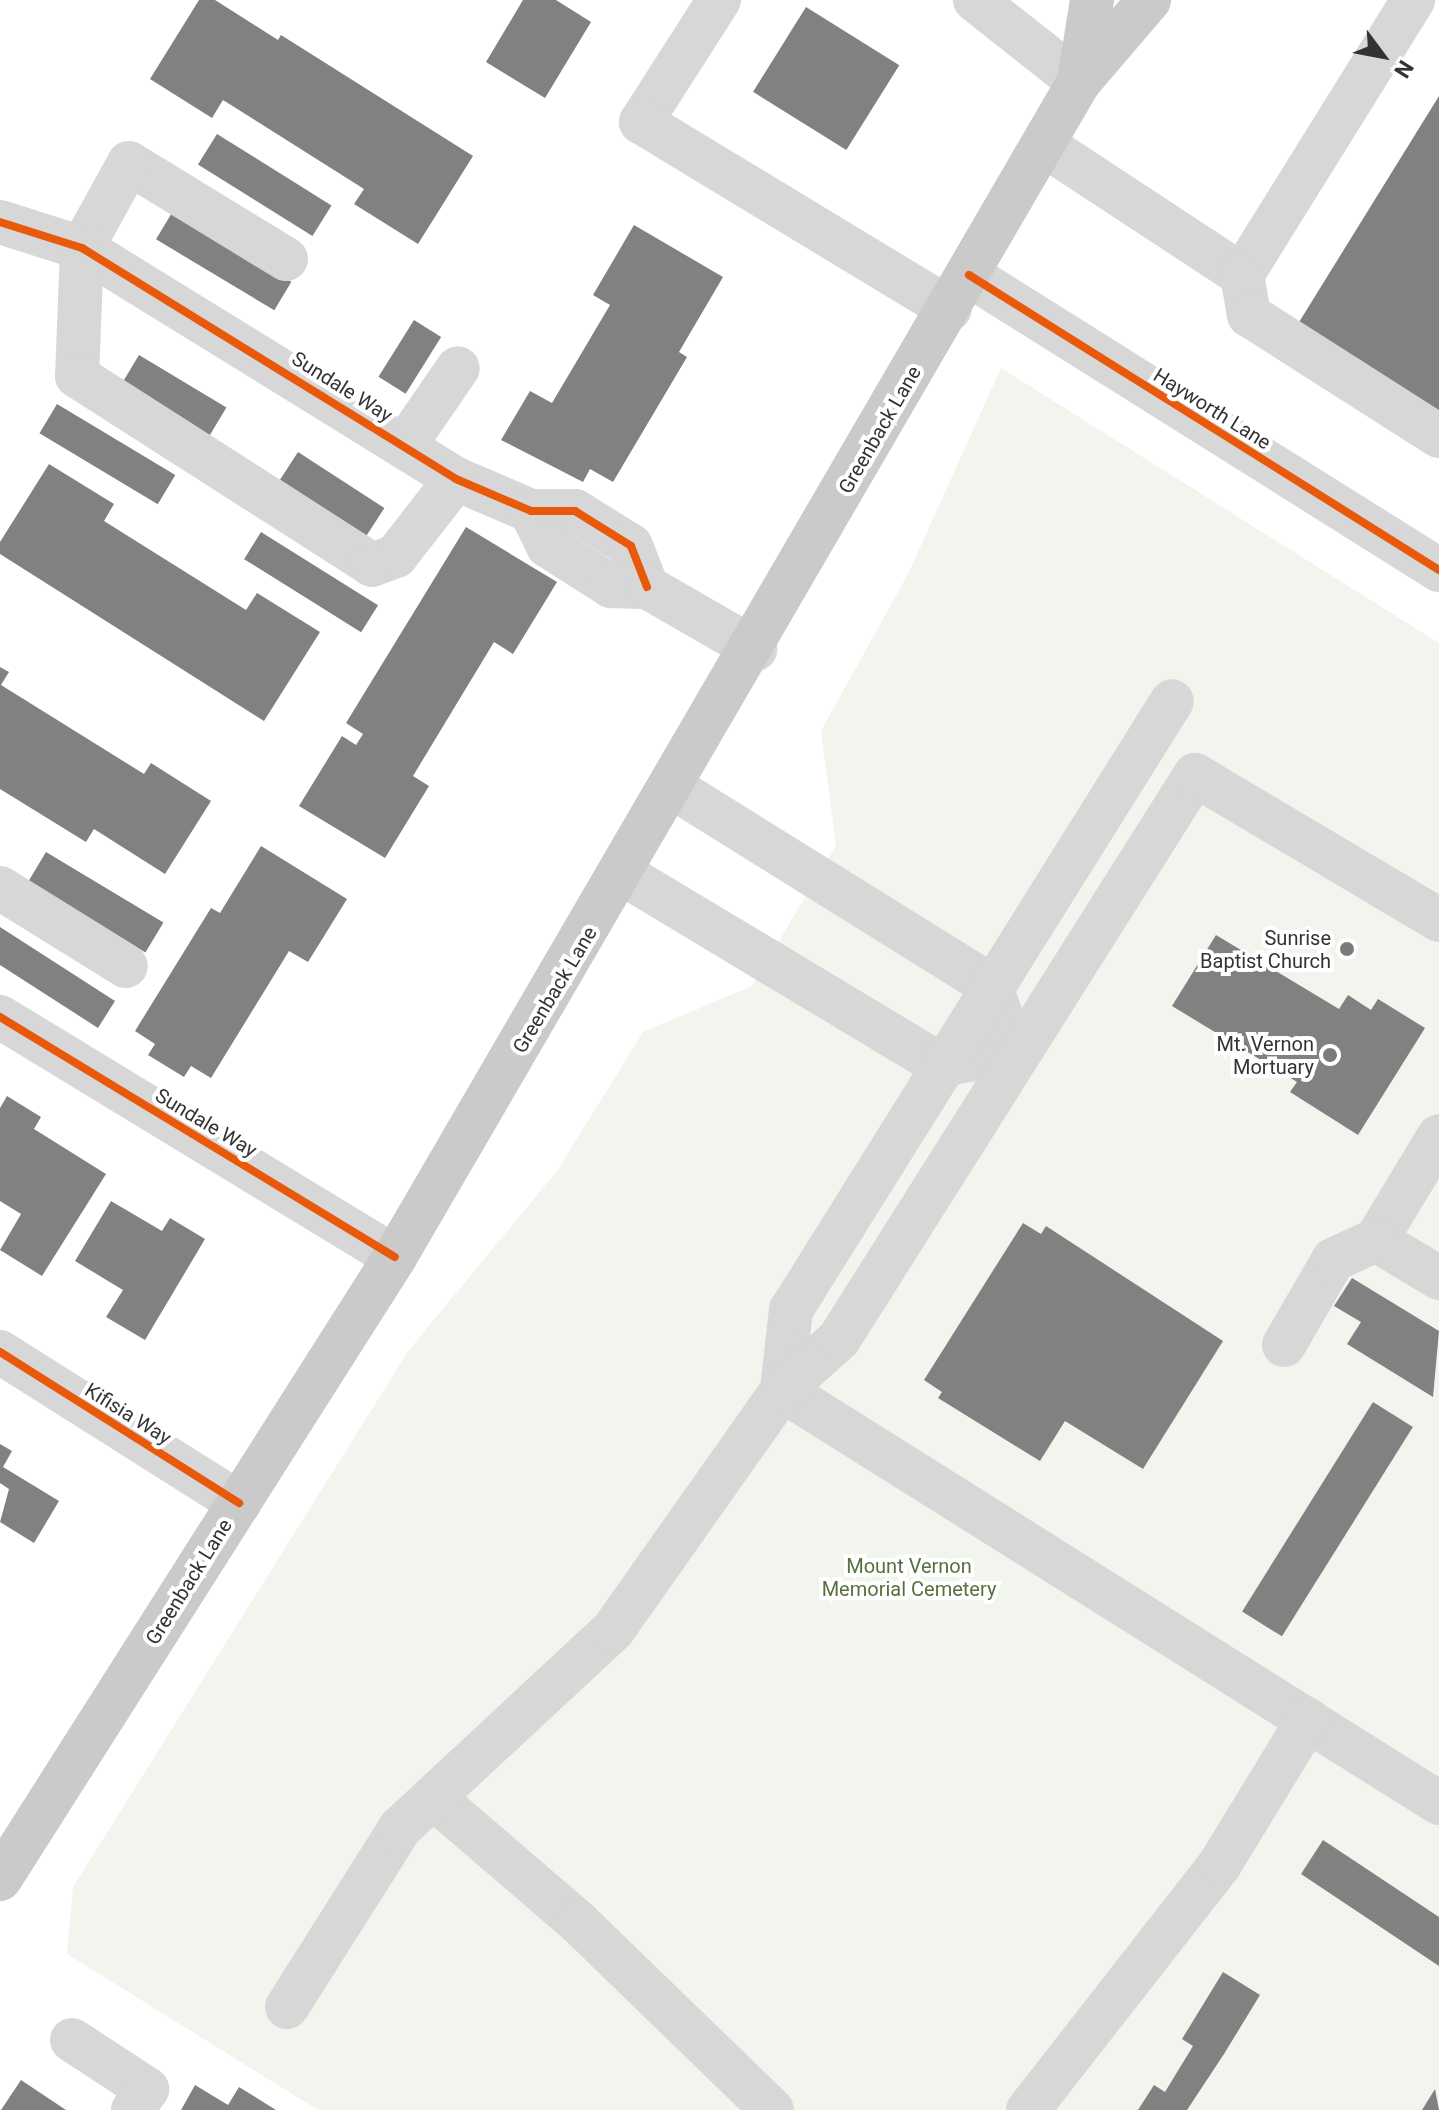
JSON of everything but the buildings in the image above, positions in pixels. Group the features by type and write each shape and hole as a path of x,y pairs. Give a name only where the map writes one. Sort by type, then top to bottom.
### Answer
{"main road":[{"name":"Greenback Lane","path":"1079,82 1092,0"},
{"name":"Greenback Lane","path":"0,1879 395,1257 755,649 1079,82 1149,0"}],"street":[{"name":"Hayworth Lane","path":"719,0 641,122 959,292 1439,570"},
{"path":"975,0 1079,82"},
{"path":"1413,0 1242,275 1249,315 1439,436"},
{"path":"1044,145 1242,275"},
{"path":"286,259 129,163 82,248 77,376 352,557 372,565 396,556 456,479"},
{"name":"Sundale Way","path":"0,222 82,248 456,479 531,511 548,546 611,586 647,587 755,649"},
{"path":"405,445 458,368"},
{"path":"782,1390 791,1310 990,985 1172,701"},
{"path":"287,2007 400,1828 435,1799 613,1630 782,1390 839,1339 1015,1052 1195,775 1439,920"},
{"path":"674,788 990,985 1015,1052"},
{"path":"623,874 941,1065 1015,1052"},
{"path":"0,888 126,966"},
{"name":"Sundale Way","path":"0,1017 395,1257"},
{"path":"1284,1345 1333,1260 1376,1240 1439,1136"},
{"path":"1376,1240 1439,1278"},
{"name":"Kifisia Way","path":"0,1352 239,1503"},
{"path":"782,1390 1439,1803"},
{"path":"1028,2110 1220,1864 1308,1720"},
{"path":"435,1799 578,1922 772,2110"},
{"path":"72,2040 147,2089 133,2110"}],"green space":[{"name":"Mount Vernon Memorial Cemetery","path":"1001,368 1439,643 1439,2110 318,2110 67,1954 73,1887 409,1350 557,1171 643,1032 752,986 836,846 821,731 909,572"}],"cycle path":[{"path":"0,222 82,248 456,479 531,511 575,511 631,546 647,587"},
{"path":"969,275 1439,570"},
{"path":"0,1017 395,1257"},
{"path":"0,1352 239,1503"}],"place":[{"name":"Sunrise Baptist Church","path":"1347,949"},
{"name":"Mt. Vernon Mortuary","path":"1330,1055"}]}
